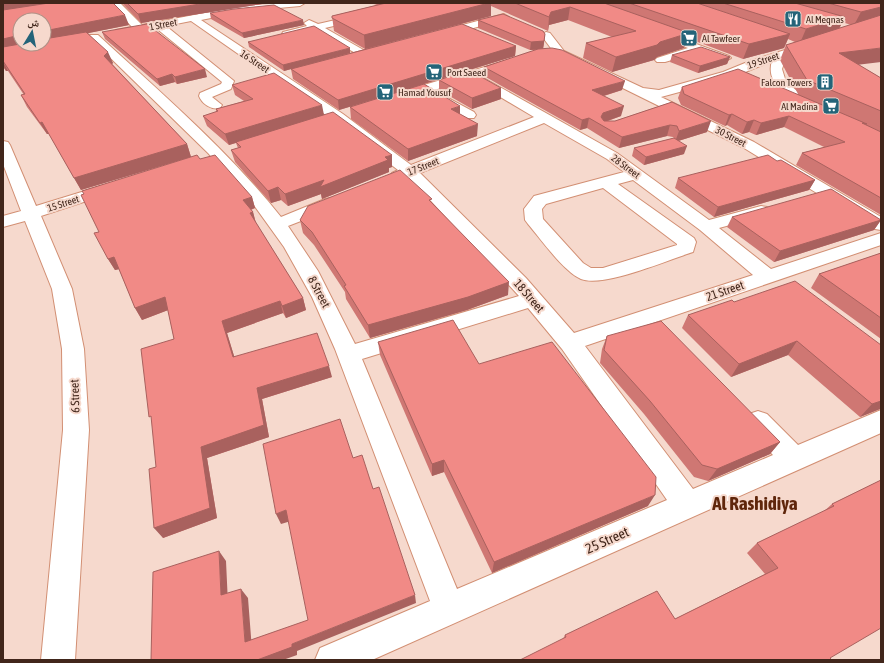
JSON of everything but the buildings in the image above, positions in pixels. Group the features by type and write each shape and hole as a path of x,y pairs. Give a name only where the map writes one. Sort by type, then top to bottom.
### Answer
{"street":[{"path":"115,3 139,28"},
{"name":"1 Street","path":"89,38 241,9 300,3"},
{"path":"278,36 422,3"},
{"path":"280,4 315,27 367,53 348,58"},
{"path":"427,38 470,29 508,18 492,11"},
{"name":"16 Street","path":"192,18 338,117"},
{"path":"454,18 470,29"},
{"path":"158,25 228,81 227,86 205,96 206,99 214,106"},
{"path":"647,29 746,66"},
{"path":"569,49 547,50 551,41 543,34 569,49 599,71"},
{"name":"8 Street","path":"89,38 217,154 247,186 278,224 318,289 349,354 449,609"},
{"name":"19 Street","path":"599,71 642,92 659,94 670,98 732,73 784,49 800,48 824,41"},
{"path":"233,46 248,42"},
{"path":"661,60 700,48"},
{"path":"784,49 778,58 775,68 778,79 789,92 807,106"},
{"path":"389,100 523,58"},
{"path":"581,77 599,71"},
{"path":"279,77 294,73"},
{"path":"732,73 746,79"},
{"name":"28 Street","path":"470,75 612,156 773,275 796,288"},
{"name":"30 Street","path":"652,81 670,98 881,225"},
{"path":"425,89 469,115"},
{"path":"767,89 820,112"},
{"path":"650,113 670,98"},
{"name":"18 Street","path":"338,117 410,171 532,299 570,343 687,505"},
{"name":"17 Street","path":"381,183 546,117"},
{"name":"6 Street","path":"3,145 62,288 68,317 75,386 76,430 55,652"},
{"path":"612,156 632,150"},
{"path":"605,182 687,242 686,248 604,274 586,274 576,267 534,220 532,209 540,200 605,182 636,174"},
{"name":"15 Street","path":"3,222 121,185"},
{"path":"804,199 827,192"},
{"path":"278,224 344,198"},
{"path":"706,226 774,207"},
{"name":"21 Street","path":"570,343 662,324 773,275 881,239"},
{"path":"349,354 532,299"},
{"path":"745,409 794,459"},
{"name":"25 Street","path":"332,660 687,505 879,424"}],"place":[{"name":"Al Meqnas","path":"793,19"},
{"name":"Al Tawfeer","path":"689,38"},
{"name":"Port Saeed","path":"434,72"},
{"name":"Falcon Towers","path":"825,82"},
{"name":"Hamad Yousuf","path":"385,92"},
{"name":"Al Madina","path":"831,106"}],"district":[{"name":"Al Rashidiya","path":"755,503"}]}
